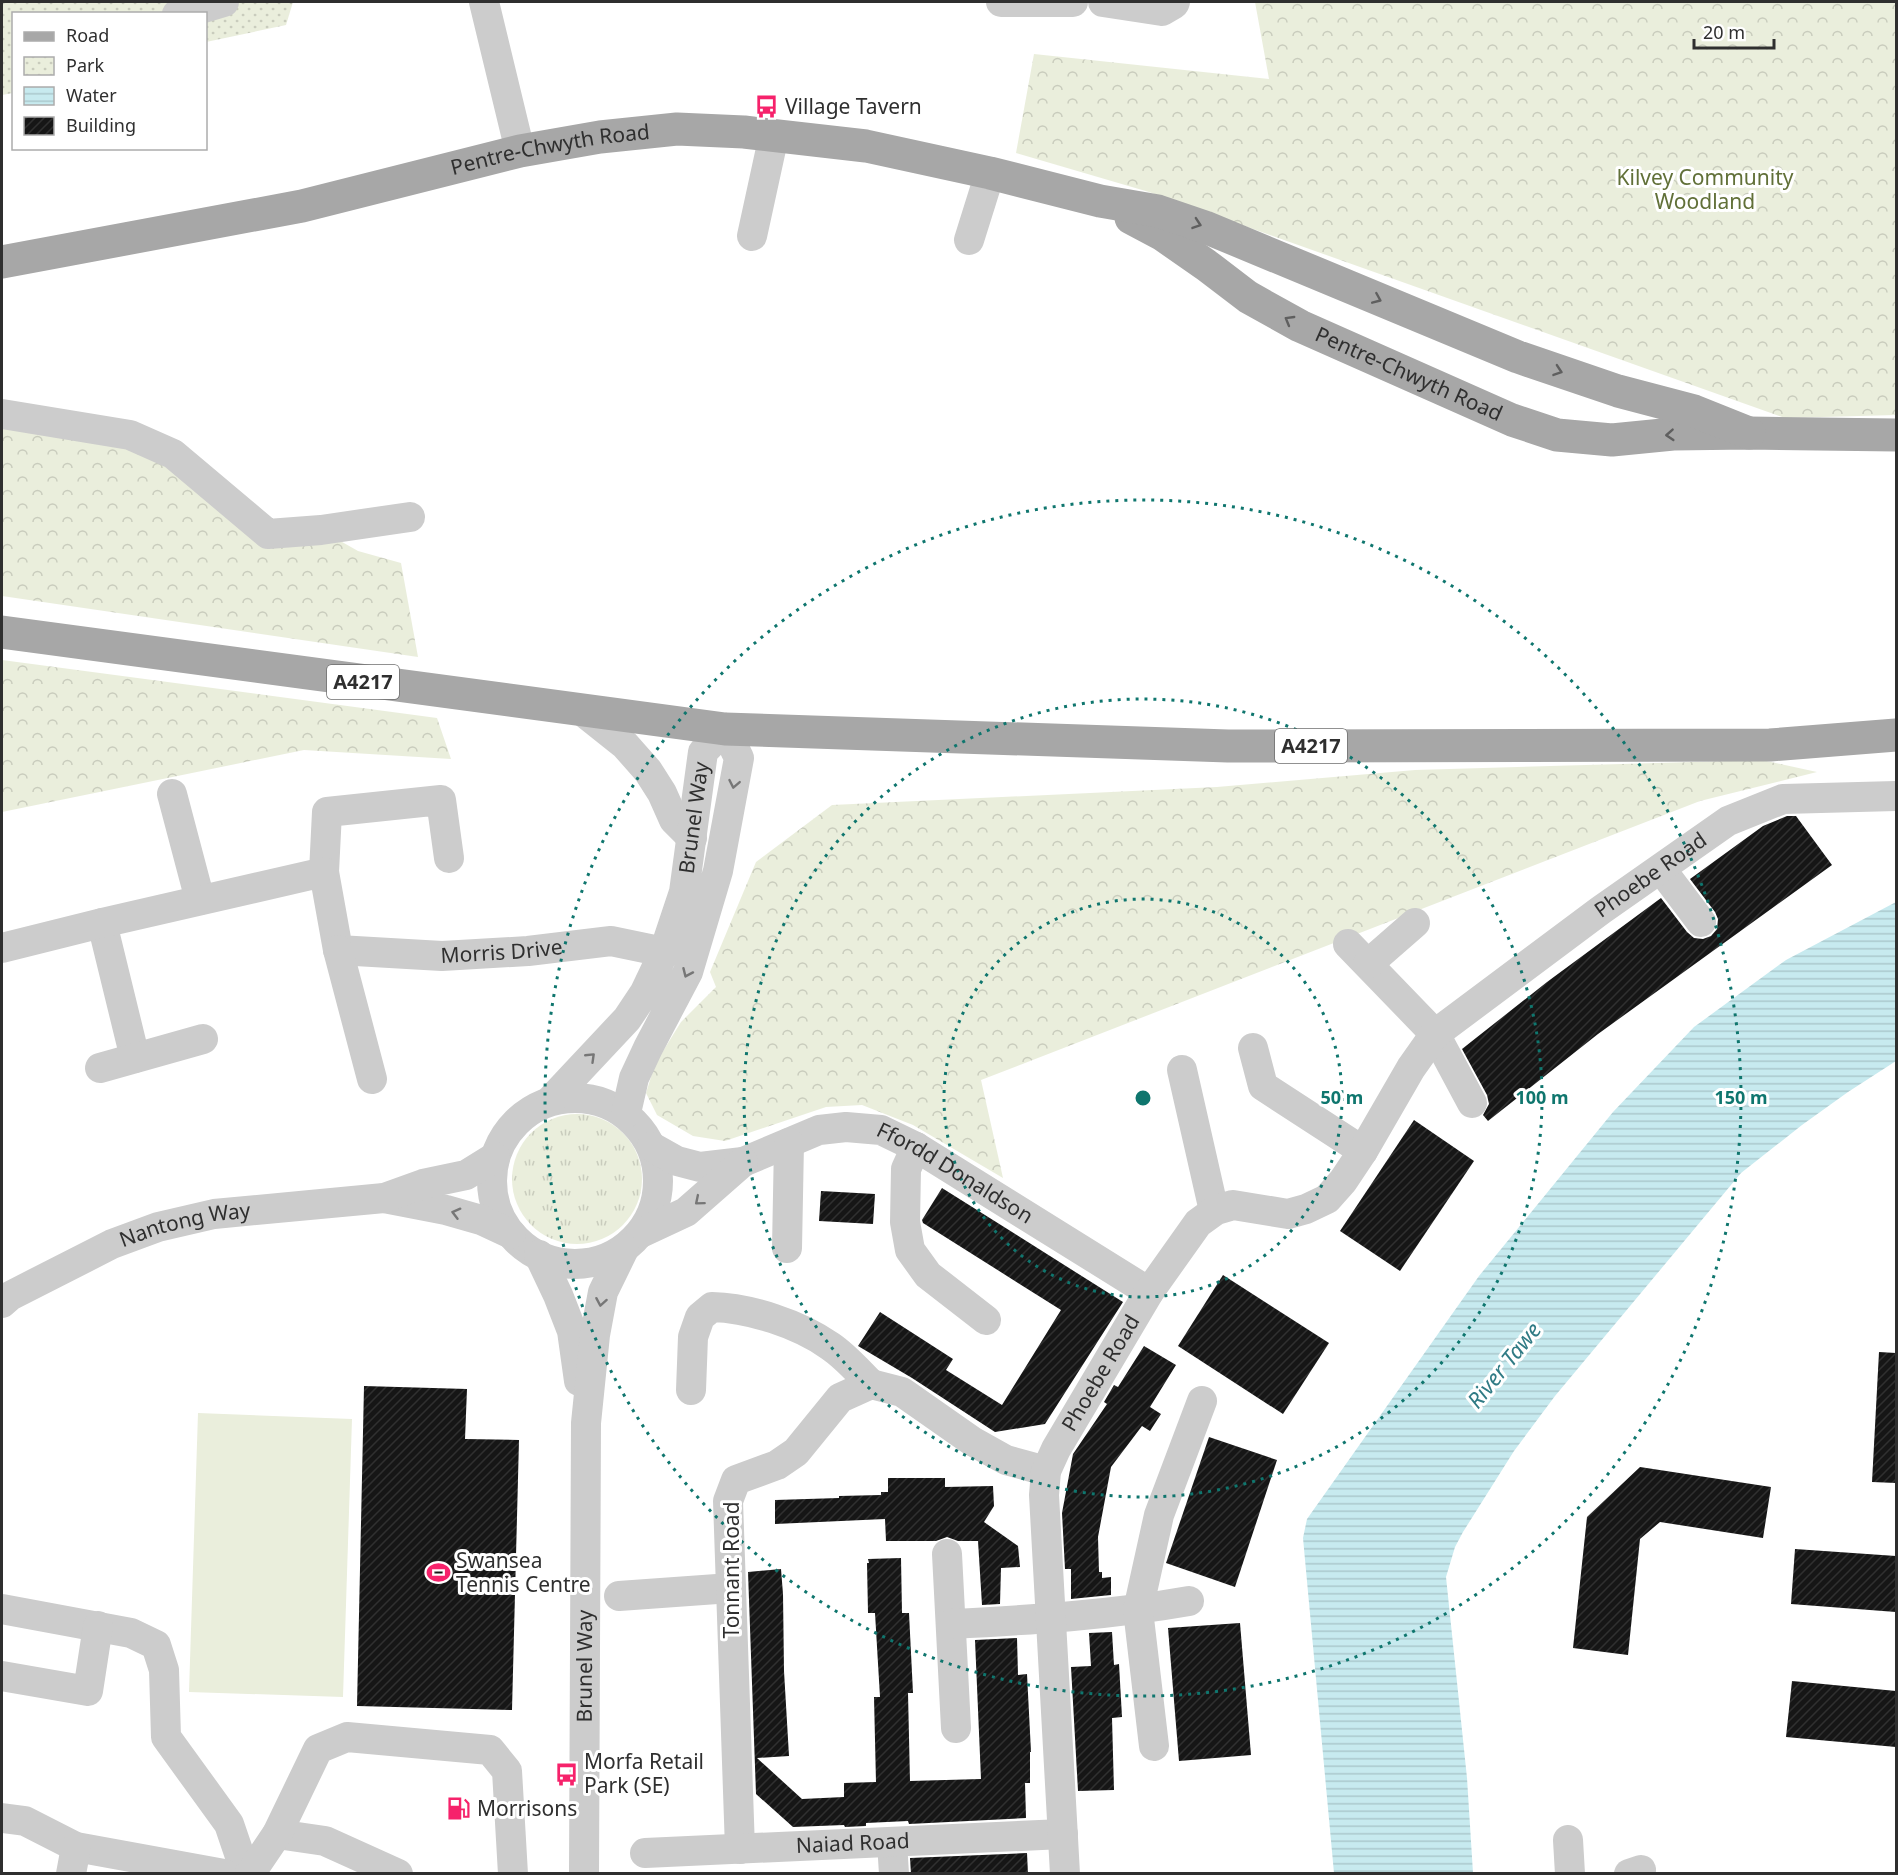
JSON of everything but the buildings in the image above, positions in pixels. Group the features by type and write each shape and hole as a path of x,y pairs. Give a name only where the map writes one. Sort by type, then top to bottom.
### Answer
{"main road":[{"name":"Pentre-Chwyth Road","path":"2,262 302,206 520,151 600,137 677,129 774,135 866,146 990,173 1100,201 1158,211 1206,227 1518,357 1618,391 1694,411 1749,433"},
{"name":"Pentre-Chwyth Road","path":"1100,201 1163,235 1248,297 1300,326 1512,420 1557,435 1612,440 1673,434 1896,435"},
{"name":"A4217","path":"2,632 725,729 1228,746 1770,745 1896,735"}],"street":[{"path":"188,12 224,2"},
{"path":"484,2 520,151"},
{"path":"1005,2 1073,2"},
{"path":"1103,2 1162,11 1175,2"},
{"path":"752,236 774,135"},
{"path":"969,240 990,173"},
{"path":"2,414 130,435 173,454 268,534 321,530 410,517"},
{"path":"581,710 625,745 648,771 662,793 674,820 692,838"},
{"name":"Brunel Way","path":"551,1100 627,1019 645,992 664,952 684,892 703,752 725,729 739,758 717,871 688,972 634,1078 626,1113"},
{"path":"172,794 200,900"},
{"name":"Phoebe Road","path":"1065,1874 1044,1495 1046,1471 1056,1449 1149,1292 1197,1223 1214,1211 1233,1205 1288,1214 1327,1199 1343,1181 1363,1151 1411,1068 1435,1034 1601,910 1728,821 1783,799 1896,796"},
{"path":"372,1079 338,950 324,872 327,812 441,800 449,858"},
{"path":"1661,869 1701,922"},
{"path":"2,948 324,872"},
{"path":"102,923 135,1058"},
{"path":"1415,923 1358,954 1435,1034 1472,1103"},
{"name":"Morris Drive","path":"338,950 442,956 528,951 611,941 664,952"},
{"path":"100,1068 203,1039"},
{"path":"1253,1048 1263,1086 1363,1151"},
{"path":"1182,1070 1214,1211"},
{"path":"576,1097 601,1101 626,1113 640,1128 652,1147 658,1169 658,1192 652,1214 632,1241 604,1260 581,1264 555,1262 530,1251 511,1234 497,1211 492,1185 495,1157 507,1132 526,1113 551,1100 576,1097"},
{"name":"Ffordd Donaldson","path":"652,1147 677,1161 700,1167 743,1162 819,1130 860,1127 881,1130 916,1147 1149,1292"},
{"path":"788,1248 789,1143"},
{"path":"916,1147 906,1169 905,1222 910,1250 928,1275 986,1320"},
{"name":"Nantong Way","path":"2,1303 10,1296 111,1244 158,1227 214,1214 384,1198 423,1184 466,1175 495,1157"},
{"name":"Ffordd Donaldson","path":"632,1241 686,1212 743,1162"},
{"name":"Nantong Way","path":"384,1198 446,1210 481,1220 511,1234"},
{"name":"Brunel Way","path":"584,1874 586,1423 595,1335 603,1292 632,1241"},
{"name":"Brunel Way","path":"539,1255 572,1331 586,1423"},
{"path":"691,1390 693,1337 700,1317 712,1307 730,1307 795,1326 831,1346 872,1384 902,1392 972,1441 1006,1460 1046,1471"},
{"name":"Tonnant Road","path":"740,1849 728,1502 736,1480 777,1464 796,1452 840,1398 872,1384"},
{"path":"1154,1746 1138,1610 1159,1515 1202,1401"},
{"path":"946,1554 956,1728"},
{"path":"620,1596 731,1588"},
{"path":"951,1624 1050,1619 1138,1610 1189,1601"},
{"path":"2,1610 131,1633 156,1645 164,1670 166,1737 229,1824 248,1874"},
{"path":"2,1676 88,1691 98,1626"},
{"path":"248,1874 277,1834 318,1749 346,1737 490,1750 507,1771 513,1874"},
{"path":"2,1818 26,1821 73,1860 224,1874"},
{"path":"277,1834 325,1841 398,1874"},
{"name":"Naiad Road","path":"645,1853 1063,1834"},
{"path":"1568,1840 1570,1874"},
{"path":"892,1842 894,1874"}],"green space":[{"path":"2,2 293,2 286,25 207,42 207,12 12,12 12,93 2,95"},
{"name":"Kilvey Community Woodland","path":"1255,2 1896,2 1896,415 1785,418 1149,192 1016,153 1034,54 1269,79"},
{"path":"2,414 130,435 268,534 321,530 358,551 401,563 418,657 2,596"},
{"path":"2,660 437,718 451,759 304,750 2,812"},
{"path":"1762,760 1817,772 1700,801 981,1080 1003,1178 913,1125 862,1105 826,1107 725,1141 693,1136 657,1115 646,1093 655,1064 681,1022 716,987 710,972 756,862 832,805 1217,787 1415,770"},
{"path":"577,1114 602,1119 623,1133 637,1154 642,1179 637,1204 623,1225 602,1239 577,1244 552,1239 531,1225 517,1204 512,1179 517,1154 531,1133 552,1119"},
{"path":"198,1413 352,1419 343,1697 189,1692"}],"water":[{"name":"River Tawe","path":"1896,902 1896,1061 1802,1125 1741,1173 1555,1396 1514,1451 1455,1547 1446,1577 1467,1778 1473,1873 1334,1873 1303,1538 1307,1519 1479,1276 1613,1112 1694,1027 1786,960"}],"place":[{"name":"Village Tavern","path":"767,107"},
{"name":"Swansea Tennis Centre","path":"438,1573"},
{"name":"Morfa Retail Park (SE)","path":"566,1774"},
{"name":"Morrisons","path":"459,1809"}]}
